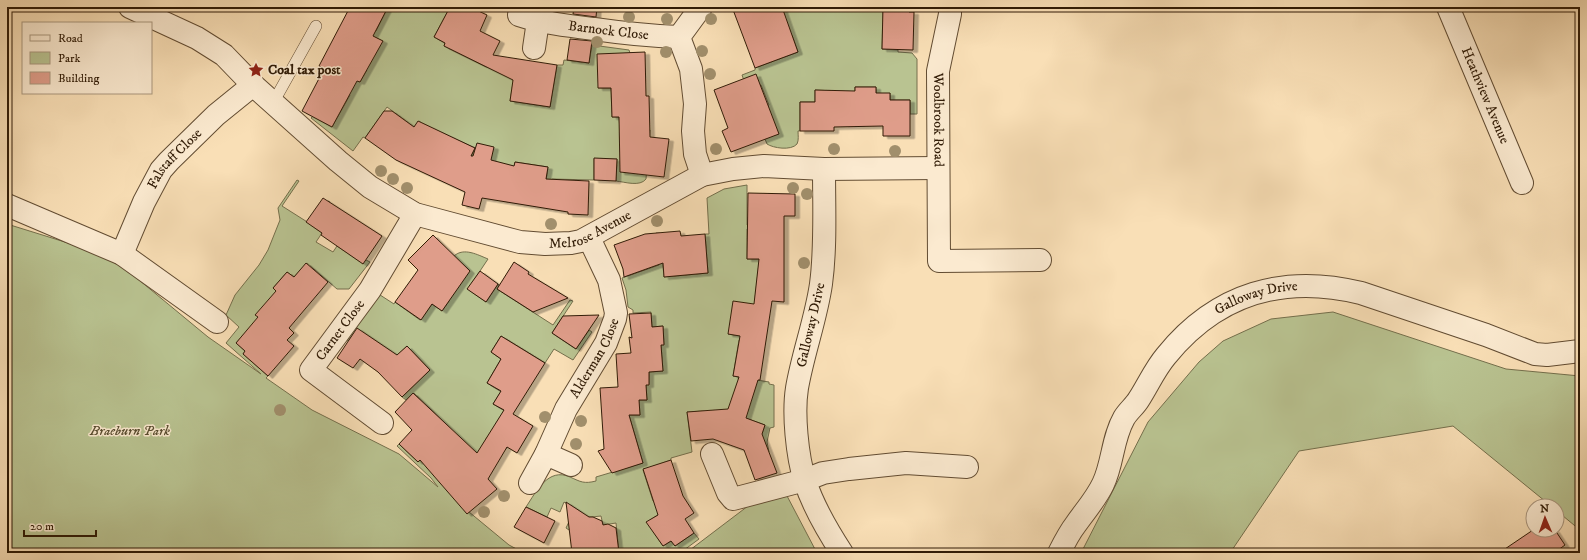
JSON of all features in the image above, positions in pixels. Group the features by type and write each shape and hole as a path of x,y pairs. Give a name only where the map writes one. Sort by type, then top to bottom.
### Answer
{"street":[{"name":"Melrose Avenue","path":"130,7 197,38 224,55 253,85 343,166 370,187 415,214 520,242 545,244 570,243 589,238 702,175 733,169 764,166 824,169 938,168"},
{"path":"701,7 679,37 691,69 695,104 695,154 702,175"},
{"name":"Woolbrook Road","path":"950,7 949,19 938,71 939,261 1040,260"},
{"name":"Heathview Avenue","path":"1448,7 1522,183"},
{"name":"Barnock Close","path":"534,48 529,18 623,33 658,37 679,37"},
{"name":"Falstaff Close","path":"122,254 144,202 161,170 216,114 253,85"},
{"name":"Galloway Drive","path":"824,169 821,286 797,387 798,445 805,480 818,513 842,553"},
{"path":"7,205 122,254 217,322"},
{"name":"Carnet Close","path":"382,423 311,370 370,290 415,214"},
{"name":"Alderman Close","path":"530,483 546,454 566,409 606,343 615,319 616,313 609,280 589,238"},
{"name":"Galloway Drive","path":"1059,553 1075,526 1105,482 1116,438 1124,419 1138,401 1165,356 1190,329 1211,314 1256,292 1294,286 1312,285 1342,288 1486,335 1534,354 1547,355 1580,351"},
{"path":"546,454 571,465"},
{"path":"712,454 728,493 733,499 805,480 832,471 906,463 966,467"}],"lane":[{"path":"273,103 316,26"}],"green space":[{"path":"388,7 450,7 434,37 445,43 444,46 486,67 517,59 510,101 550,107 557,65 563,65 564,60 589,63 592,45 629,50 630,53 598,88 611,88 612,117 619,117 620,131 650,130 646,179 640,183 616,181 617,159 594,159 594,180 552,179 543,202 548,167 515,162 508,202 456,187 475,148 428,127 419,121 414,127 387,107 365,138 363,137 353,151 311,118 313,116 332,127 350,95 328,83 348,76 360,82 367,70 355,63 382,41 344,20 346,16 376,31"},
{"path":"782,7 883,7 882,49 912,53 917,59 917,114 910,114 910,100 890,100 890,93 876,121 876,87 855,87 855,99 834,91 815,90 815,102 800,102 800,131 798,131 797,144 791,148 778,148 767,144 765,139 766,107 769,105 761,85 747,89 742,75 755,70 755,68 798,52 792,35 779,40"},
{"name":"Braeburn Park","path":"297,180 299,181 282,206 312,225 328,201 330,202 314,227 322,233 316,242 333,252 337,246 363,263 366,260 370,262 349,289 337,289 307,263 294,277 287,272 273,288 280,295 291,325 289,328 268,326 246,332 236,343 245,351 243,354 268,376 266,378 312,410 399,454 438,487 431,478 397,446 399,444 418,462 450,428 414,393 406,400 402,397 430,370 407,346 387,365 357,329 348,341 346,340 377,293 394,304 395,302 420,320 432,304 442,311 449,301 454,256 458,253 467,252 488,259 468,289 486,302 498,284 497,289 553,325 570,300 573,301 552,333 576,349 589,330 592,332 573,360 554,349 545,363 501,336 491,352 501,359 487,383 519,403 500,393 493,404 505,411 507,447 506,449 487,437 457,502 509,545 524,553 7,553 7,224 110,256 208,337 261,374 226,343 239,327 226,315 235,295 259,265 268,250 280,220 278,208"},
{"path":"747,185 747,225 780,225 780,229 747,229 747,259 780,259 759,263 755,299 772,301 728,334 766,340 762,344 739,340 733,376 769,382 769,384 774,385 774,427 770,428 767,442 769,452 756,457 755,454 765,425 734,414 703,411 687,412 692,452 671,458 671,460 643,470 653,501 677,493 680,500 647,522 663,546 671,541 675,546 694,533 699,539 680,553 619,553 616,523 603,525 601,516 573,519 569,530 566,528 575,509 564,502 560,512 551,508 547,517 526,507 539,488 549,478 555,475 570,477 583,482 592,482 596,481 596,477 643,463 629,415 640,415 639,400 647,400 646,385 649,384 649,372 663,371 661,345 664,344 663,326 652,327 651,312 633,313 633,310 628,307 626,290 622,278 659,265 656,233 660,233 664,277 708,273 705,234 709,234 707,198 724,189"},
{"path":"1333,312 1506,369 1580,376 1580,530 1565,518 1565,498 1541,498 1453,426 1299,451 1230,553 1081,553 1148,422 1199,362 1223,341 1271,319"},
{"path":"786,494 817,553 686,553 748,506"}],"building":[{"path":"350,7 388,7 373,36 383,41 360,82 357,81 332,127 302,111 324,69 319,66"},
{"path":"450,7 470,7 487,15 480,31 500,41 493,55 557,65 550,107 510,101 513,80 444,46 445,43 434,37"},
{"path":"574,7 597,7 596,17 573,14"},
{"path":"732,7 782,7 798,52 755,68"},
{"path":"883,7 909,7 909,12 914,12 913,50 882,49"},
{"path":"570,39 592,41 589,63 567,60"},
{"path":"645,52 646,96 649,96 650,137 669,139 664,177 620,172 619,117 612,117 611,88 598,88 597,54"},
{"path":"756,74 779,134 731,152 722,131 728,128 714,90"},
{"path":"855,87 876,87 876,93 890,93 890,100 910,100 910,136 883,136 883,126 834,127 834,131 800,131 800,102 815,102 815,90 855,91"},
{"path":"384,111 392,111 414,127 418,121 475,148 471,156 473,156 477,143 494,147 491,160 514,166 515,162 548,167 546,179 589,181 588,215 568,214 568,212 482,198 479,209 462,205 465,192 396,160 365,138"},
{"path":"594,158 617,159 616,181 594,180"},
{"path":"748,193 795,194 795,216 784,216 784,302 772,301 760,380 758,380 746,418 765,425 762,434 777,473 755,480 744,450 713,439 691,441 687,412 728,409 739,377 733,376 740,336 728,334 733,301 754,304 759,259 747,259"},
{"path":"323,198 382,236 363,264 321,235 322,233 306,222"},
{"path":"680,231 681,236 705,234 708,273 664,277 663,263 624,277 623,269 614,245 645,234"},
{"path":"433,235 470,271 442,311 432,304 421,320 395,302 418,270 408,260"},
{"path":"514,262 529,272 528,274 568,298 533,312 497,289"},
{"path":"306,263 328,282 289,328 294,333 287,340 294,346 268,376 243,354 245,351 236,343 258,317 255,315 276,291 273,288 287,272 294,277"},
{"path":"480,271 498,284 486,302 467,289"},
{"path":"651,313 652,327 663,326 664,345 661,345 663,371 649,372 649,385 646,385 647,400 639,400 640,415 629,415 643,463 612,473 598,451 604,449 600,388 618,387 616,354 631,353 629,337 632,338 629,314"},
{"path":"599,315 576,349 552,333 563,316"},
{"path":"357,328 397,355 407,346 430,370 402,397 378,372 360,359 353,368 337,358"},
{"path":"501,336 545,363 513,414 533,426 517,453 507,447 488,479 497,489 467,514 420,460 418,462 399,444 412,430 395,412 413,393 477,453 504,410 493,404 501,391 487,383 501,359 491,352"},
{"path":"671,460 683,496 694,513 685,519 694,533 675,546 671,541 663,546 646,522 658,515 643,469"},
{"path":"566,502 589,517 602,521 603,525 608,524 616,528 619,553 572,553"},
{"path":"526,507 555,521 544,543 514,527"},
{"path":"1525,535 1525,538 1560,538 1565,545 1554,553 1499,553"}],"place":[{"name":"Coal tax post","path":"256,70"}]}
